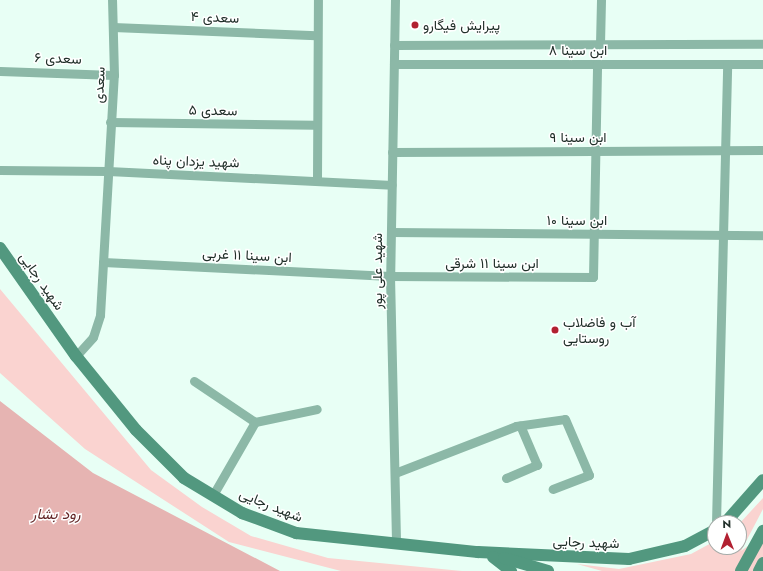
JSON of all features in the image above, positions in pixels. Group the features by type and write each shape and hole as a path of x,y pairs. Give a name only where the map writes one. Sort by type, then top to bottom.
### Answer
{"main road":[{"name":"شهید رجایی","path":"0,248 76,356 136,430 184,478 242,513 296,533 487,553 629,558 685,546 707,534"},
{"path":"732,515 763,480"},
{"path":"741,571 763,531"},
{"path":"487,553 510,571"},
{"path":"487,553 548,571"},
{"path":"759,571 763,563"}],"street":[{"name":"سعدی","path":"76,356 98,328 114,75 112,0"},
{"path":"317,180 315,125 318,0"},
{"name":"شهید علی پور","path":"395,0 390,276 396,543"},
{"path":"600,44 601,0"},
{"name":"سعدی ۴","path":"113,27 316,35"},
{"name":"ابن سینا ۸","path":"394,45 763,44"},
{"name":"ابن سینا ۸","path":"394,64 763,64"},
{"path":"594,234 597,64"},
{"path":"716,515 727,64"},
{"name":"سعدی ۶","path":"0,71 114,75"},
{"name":"سعدی ۵","path":"110,122 315,125"},
{"name":"ابن سینا ۹","path":"392,152 763,150"},
{"name":"شهید یزدان پناه","path":"0,170 108,171 317,180 392,185"},
{"name":"ابن سینا ۱۰","path":"391,232 763,235"},
{"name":"ابن سینا ۱۱ شرقی","path":"390,276 593,277 594,234"},
{"name":"ابن سینا ۱۱ غربی","path":"103,262 390,276"},
{"path":"194,381 255,422 317,409"},
{"path":"395,472 520,425 565,418 589,475 553,489"},
{"path":"213,495 255,422"},
{"path":"506,478 537,465 520,425"}],"shaded area":[{"path":"0,289 151,470 202,507 251,536 328,558 462,571 341,571 229,542 85,449 0,373"},
{"path":"763,498 763,509 747,540 747,515"},
{"path":"763,535 763,571 602,571 577,564 619,569 691,554 707,545 707,555 747,555 747,547"}],"water":[{"name":"رود بشار","path":"0,401 93,473 280,571 0,571"}],"place":[{"name":"پیرایش فیگارو","path":"415,25"},
{"name":"آب و فاضلاب روستایی","path":"555,330"}]}
